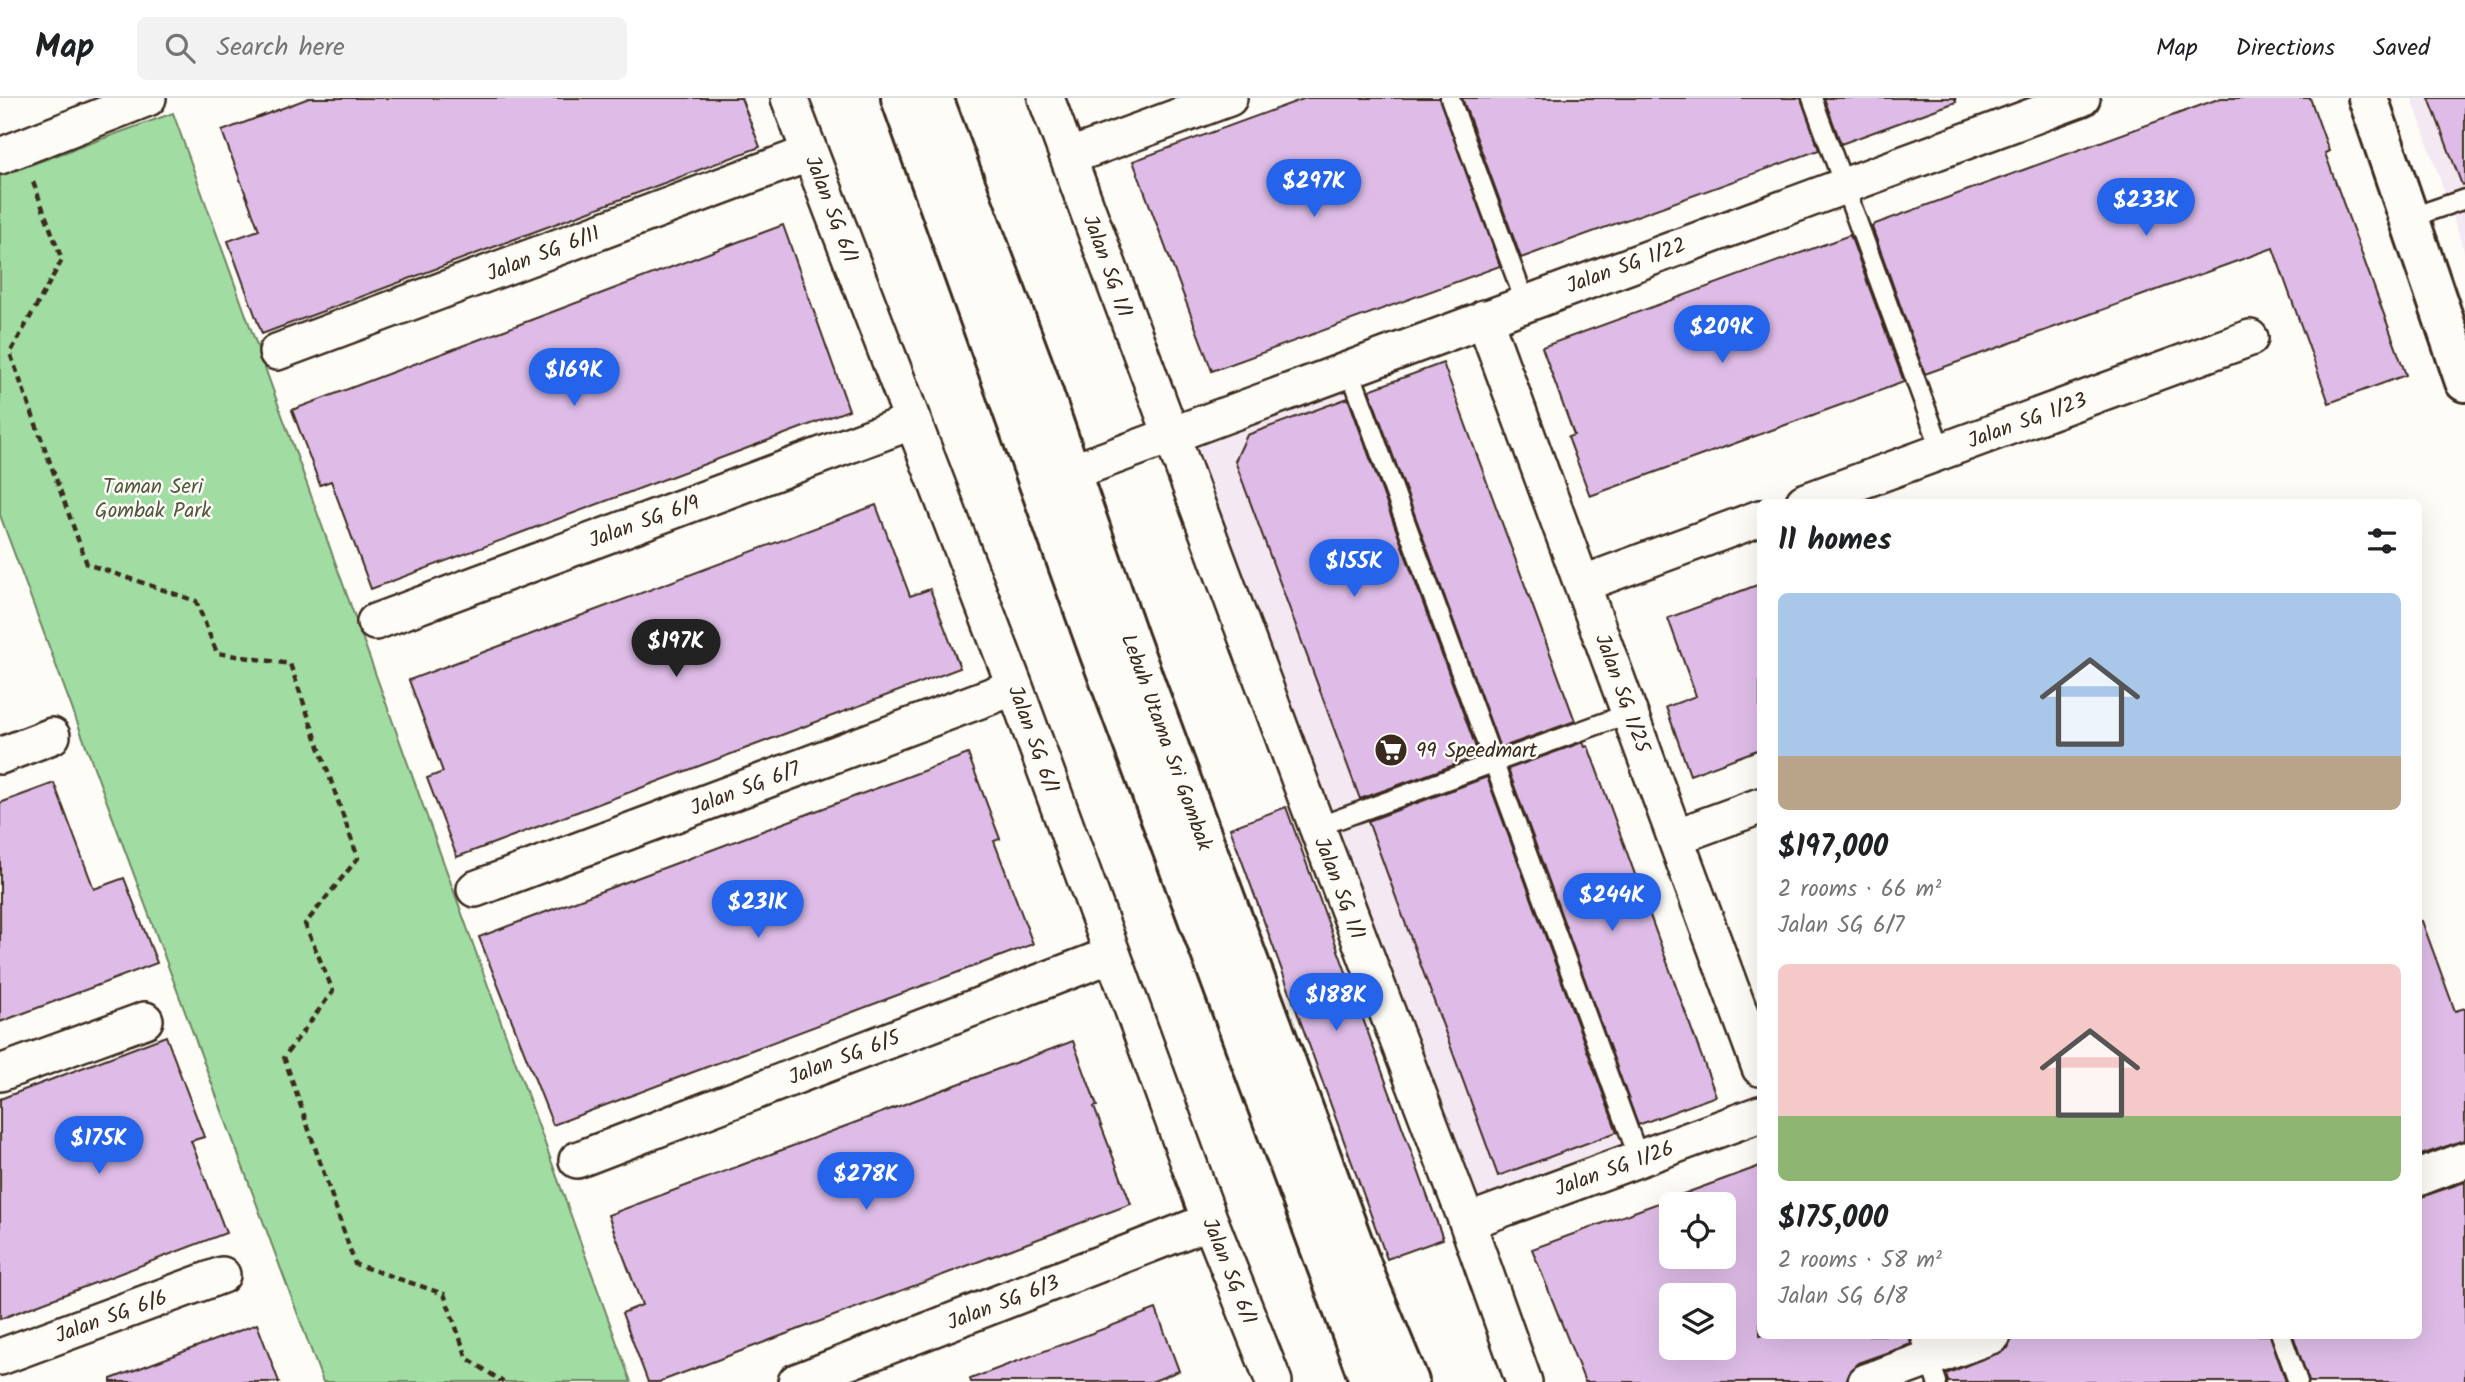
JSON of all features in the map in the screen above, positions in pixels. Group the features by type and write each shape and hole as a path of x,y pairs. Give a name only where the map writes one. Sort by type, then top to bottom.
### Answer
{"street":[{"path":"10,152 148,98"},
{"name":"Jalan SG 6/1","path":"789,98 1015,687 1210,1222 1274,1382"},
{"name":"Lebuh Utama Sri Gombak","path":"901,98 1055,478 1133,653 1366,1278 1409,1382"},
{"name":"Lebuh Utama Sri Gombak","path":"933,98 1055,478 1370,1382"},
{"name":"Jalan SG 1/1","path":"1046,98 1467,1222 1524,1382"},
{"path":"1068,157 1229,98"},
{"name":"Jalan SG 1/22","path":"1170,434 2082,98"},
{"path":"2368,98 2465,382"},
{"name":"Jalan SG 6/11","path":"277,352 810,153"},
{"name":"Jalan SG 1/25","path":"1484,318 1757,1060"},
{"name":"Jalan SG 1/23","path":"1812,499 2250,338"},
{"name":"Jalan SG 6/9","path":"375,622 913,421"},
{"path":"1055,478 1170,434"},
{"path":"1582,584 1757,519"},
{"name":"Jalan SG 6/7","path":"475,889 1015,687"},
{"path":"0,756 52,737"},
{"path":"1675,837 1757,807"},
{"name":"Jalan SG 6/5","path":"577,1160 1111,955"},
{"path":"0,1073 145,1020"},
{"name":"Jalan SG 1/26","path":"1467,1222 1757,1115"},
{"path":"2422,1176 2465,1160"},
{"name":"Jalan SG 6/3","path":"796,1382 1210,1222"},
{"name":"Jalan SG 6/6","path":"0,1357 222,1275"},
{"path":"1866,1382 1982,1339"}],"lane":[{"path":"1450,98 1525,302"},
{"path":"1812,98 1942,452"},
{"path":"2409,218 2465,199"},
{"path":"1349,368 1639,1159"},
{"path":"1317,827 1630,713"},
{"path":"2282,1339 2298,1382"}],"path":[{"path":"10,152 62,260 10,353 87,564 196,601 217,653 290,664 358,858 305,925 334,991 284,1057 355,1264 444,1294 467,1358 503,1382"}],"shaded area":[{"path":"2412,98 2465,98 2465,253"},
{"path":"1343,387 1623,1152 1481,1204 1193,440"}],"green space":[{"name":"Taman Seri Gombak Park","path":"173,113 631,1382 323,1382 0,515 0,176"}],"building":[{"path":"309,98 741,98 760,147 262,334 228,241 259,230 222,131"},
{"path":"1306,98 1439,98 1500,266 1212,371 1133,161"},
{"path":"1462,98 1801,98 1819,150 1521,258"},
{"path":"1824,98 1955,98 1956,102 1841,144"},
{"path":"2221,98 2310,98 2329,151 2325,153 2406,375 2329,403 2273,248 1925,374 1872,227 1875,224"},
{"path":"2429,98 2465,98 2465,184 2462,185"},
{"path":"783,225 849,410 371,589 331,481 320,485 292,410"},
{"path":"1850,235 1904,382 1590,496 1568,437 1574,435 1542,347"},
{"path":"1443,363 1575,721 1500,748 1369,390"},
{"path":"1348,398 1479,756 1360,799 1235,461 1247,435"},
{"path":"876,505 910,596 930,589 960,668 457,857 427,778 443,772 409,680"},
{"path":"1757,585 1757,750 1690,775 1666,707 1696,696 1668,618"},
{"path":"1583,742 1585,747 1588,746 1716,1096 1638,1125 1508,769"},
{"path":"968,754 1000,839 994,841 1033,944 553,1125 479,937"},
{"path":"1487,777 1617,1132 1498,1176 1368,821"},
{"path":"54,783 94,889 124,878 157,963 0,1022 0,803"},
{"path":"1286,807 1443,1239 1387,1259 1230,828"},
{"path":"2422,921 2455,1011 2465,1008 2465,1140 2422,1155"},
{"path":"166,1036 204,1137 191,1141 226,1233 0,1319 0,1099"},
{"path":"1073,1041 1097,1106 1094,1107 1131,1204 659,1382 648,1382 622,1313 642,1305 608,1215"},
{"path":"1757,1167 1757,1339 1910,1339 1911,1344 1858,1363 1850,1370 1846,1382 1585,1382 1532,1249 1659,1203 1659,1269 1736,1269 1736,1192 1689,1192"},
{"path":"2465,1182 2465,1382 2309,1382 2294,1339 2422,1339 2422,1197"},
{"path":"1156,1309 1179,1371 1151,1382 971,1382 970,1379"},
{"path":"257,1324 279,1382 111,1382 111,1379"},
{"path":"2011,1339 2271,1339 2286,1382 1948,1382 1946,1374 2008,1348"}],"place":[{"name":"99 Speedmart","path":"1391,750"}]}
